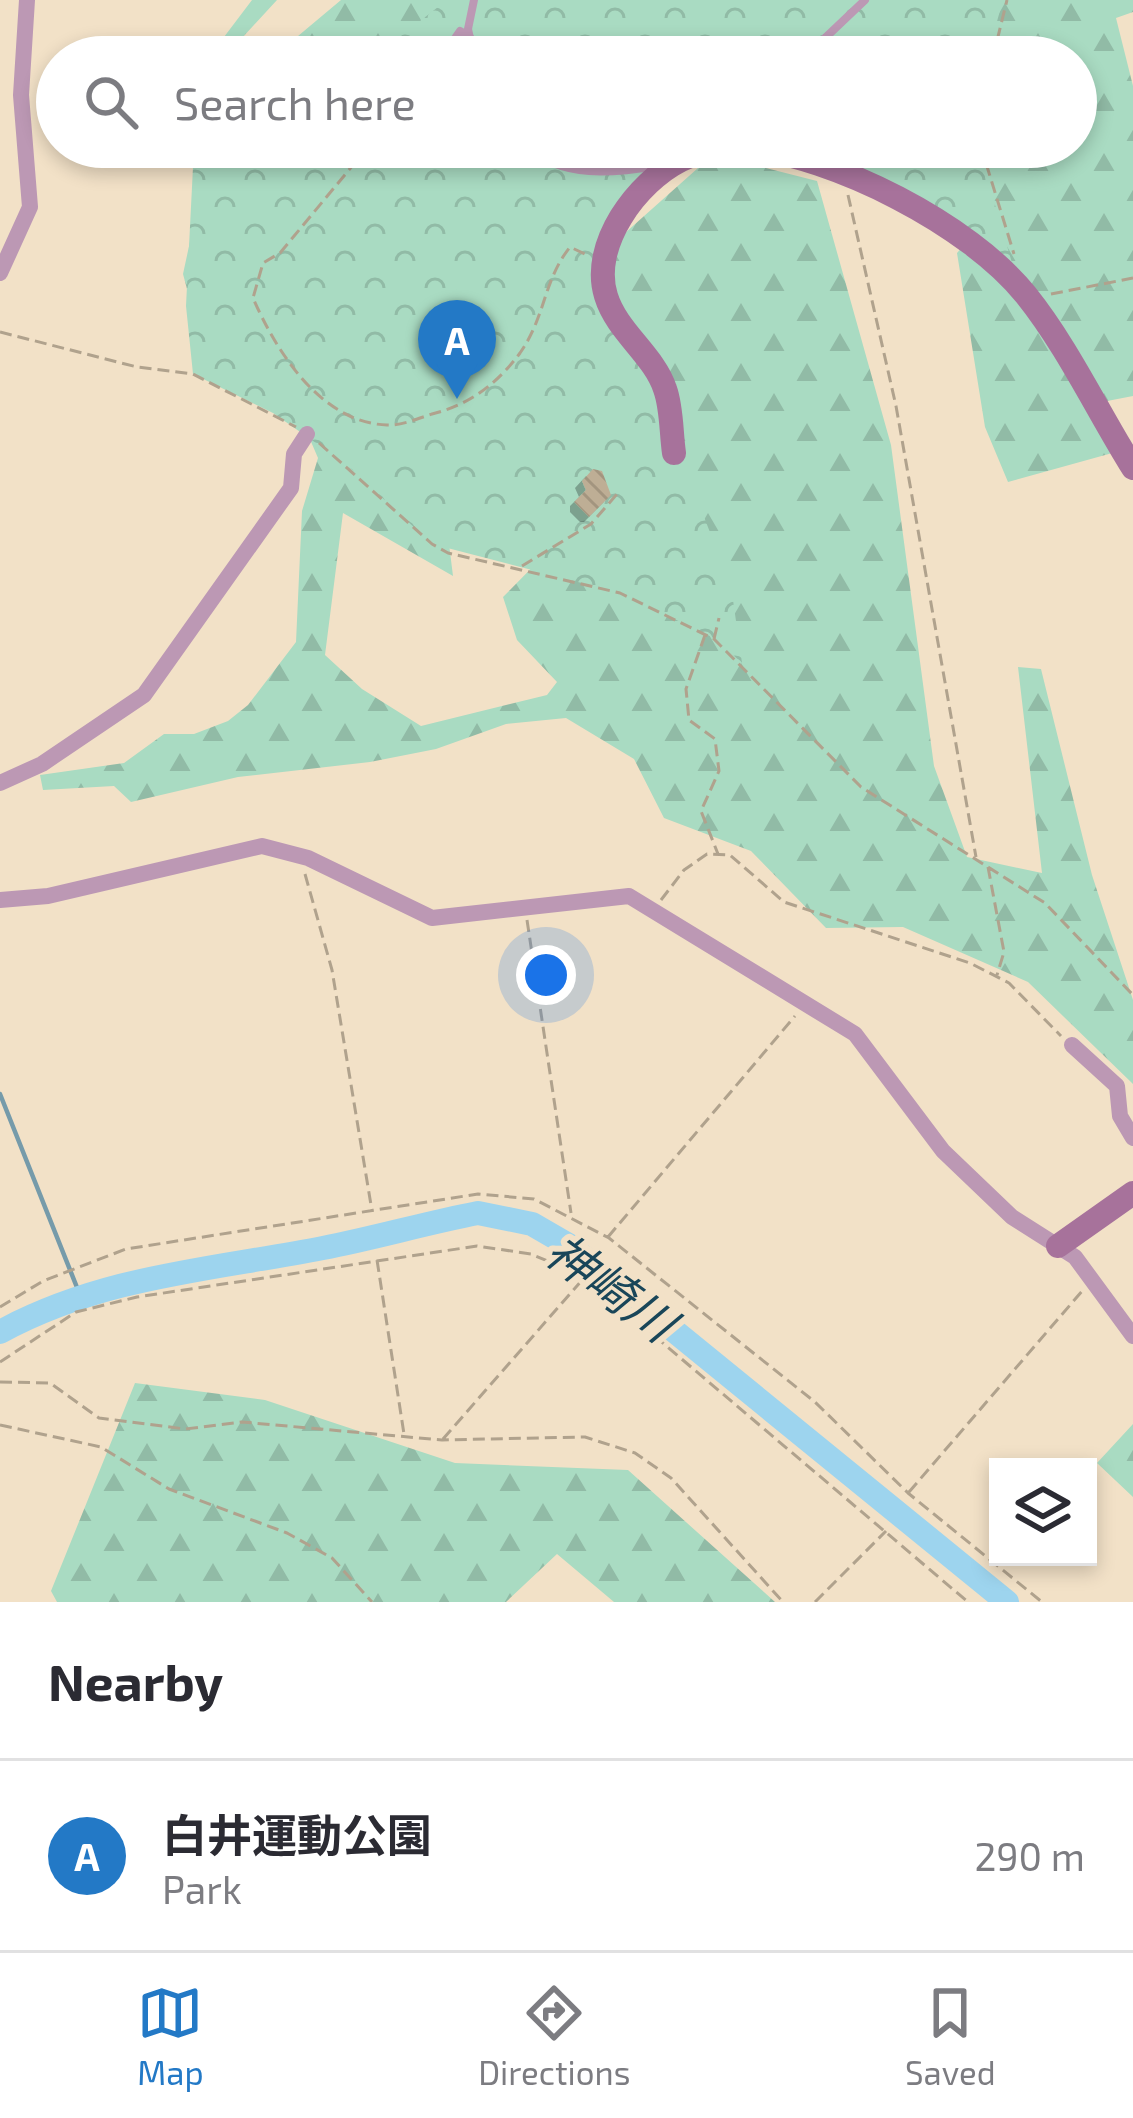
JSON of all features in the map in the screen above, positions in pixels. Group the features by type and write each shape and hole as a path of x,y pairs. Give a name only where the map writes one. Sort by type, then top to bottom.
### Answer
{"street":[{"path":"0,273 30,207 21,95 27,0"},
{"path":"670,168 645,186 615,226 604,293 621,328 665,386 674,453"},
{"path":"829,168 981,250 1029,299 1133,468"},
{"path":"0,783 42,764 144,695 291,488 294,454 307,434"},
{"path":"0,900 48,896 262,846 308,858 412,913 432,918 628,896 808,1000 855,1034 943,1151 978,1188 1094,1277 1133,1336"},
{"path":"1072,1045 1117,1086 1120,1116 1133,1138"},
{"path":"1058,1246 1133,1193"}],"lane":[{"path":"470,36 474,0"},
{"path":"827,36 866,0"},
{"path":"573,168 606,172 624,168"}],"path":[{"path":"998,36 1007,0"},
{"path":"351,168 280,253 263,263 253,298 270,337 301,379 342,411 387,425 467,406 519,354 546,308 549,274 569,247 593,259"},
{"path":"988,168 1015,256"},
{"path":"844,175 896,406 976,859"},
{"path":"1029,299 1133,278"},
{"path":"0,332 137,367 193,374 307,434 432,544 620,592 714,638 861,787 1045,903 1133,995"},
{"path":"520,566 590,524 617,494"},
{"path":"714,638 719,618"},
{"path":"705,634 686,689 689,720 716,739 719,771 701,811 718,854"},
{"path":"655,913 684,870 707,854 718,854 743,862 765,890 784,902 997,977 1072,1045"},
{"path":"988,865 1004,952 997,977"},
{"path":"304,871 332,970 372,1213"},
{"path":"525,906 572,1216"},
{"path":"609,1238 808,1000"},
{"path":"0,1306 43,1281 126,1250 478,1194 534,1199 609,1238 815,1402 908,1493 1042,1602"},
{"path":"0,1362 76,1312 137,1297 477,1246 531,1254 585,1277 968,1602"},
{"path":"376,1258 405,1436"},
{"path":"442,1440 585,1277"},
{"path":"908,1493 1094,1277"},
{"path":"0,1382 50,1383 99,1418 185,1430 242,1422 442,1440 585,1437 635,1454 671,1478 783,1602"},
{"path":"0,1425 101,1447 169,1489 287,1533 332,1558 372,1602"},
{"path":"815,1602 886,1531"}],"green space":[{"path":"252,0 277,0 244,36 225,36"},
{"path":"341,0 454,0 420,36 298,36"},
{"path":"447,0 1003,0 993,36 401,36"},
{"path":"976,0 1133,0 1133,12 1116,18 1133,86 1133,396 1102,402 1116,452 1008,482 985,427 957,253 983,224 966,168 1097,168 1097,36 968,36"},
{"path":"193,168 673,168 615,226 604,293 665,386 679,453 731,586 742,663 714,638 620,593 432,544 346,464 273,413 193,374 186,306"},
{"path":"698,168 766,168 817,181 891,445 934,766 967,857 1042,873 1018,667 1041,669 1092,875 1133,1000 1133,1084 1028,982 903,927 826,928 751,851 664,818 634,759 566,718 506,724 436,749 370,762 238,777 131,802 114,786 43,790 40,775 124,763 164,734 194,734 228,721 248,705 296,642 302,511 318,458 300,416 204,352 183,274 205,172 625,233","holes":["442,488 563,536 503,597 517,640 557,682 547,695 421,726 362,689 325,655 343,513 453,576"]},
{"path":"801,168 984,168 1015,273 918,212"},
{"path":"135,1383 265,1400 455,1463 628,1470 775,1602 614,1602 557,1554 506,1602 57,1602 51,1591"},
{"path":"1133,1424 1133,1497 1097,1463"}],"building":[{"path":"593,469 602,471 611,495 589,517 574,502 586,490 582,481"}],"waterway":[{"path":"0,1094 80,1295"},
{"name":"神崎川","path":"0,1332 78,1298 158,1277 323,1248 478,1213 532,1224 570,1246 1007,1602"}],"place":[{"name":"白井運動公園","path":"457,399"}]}
